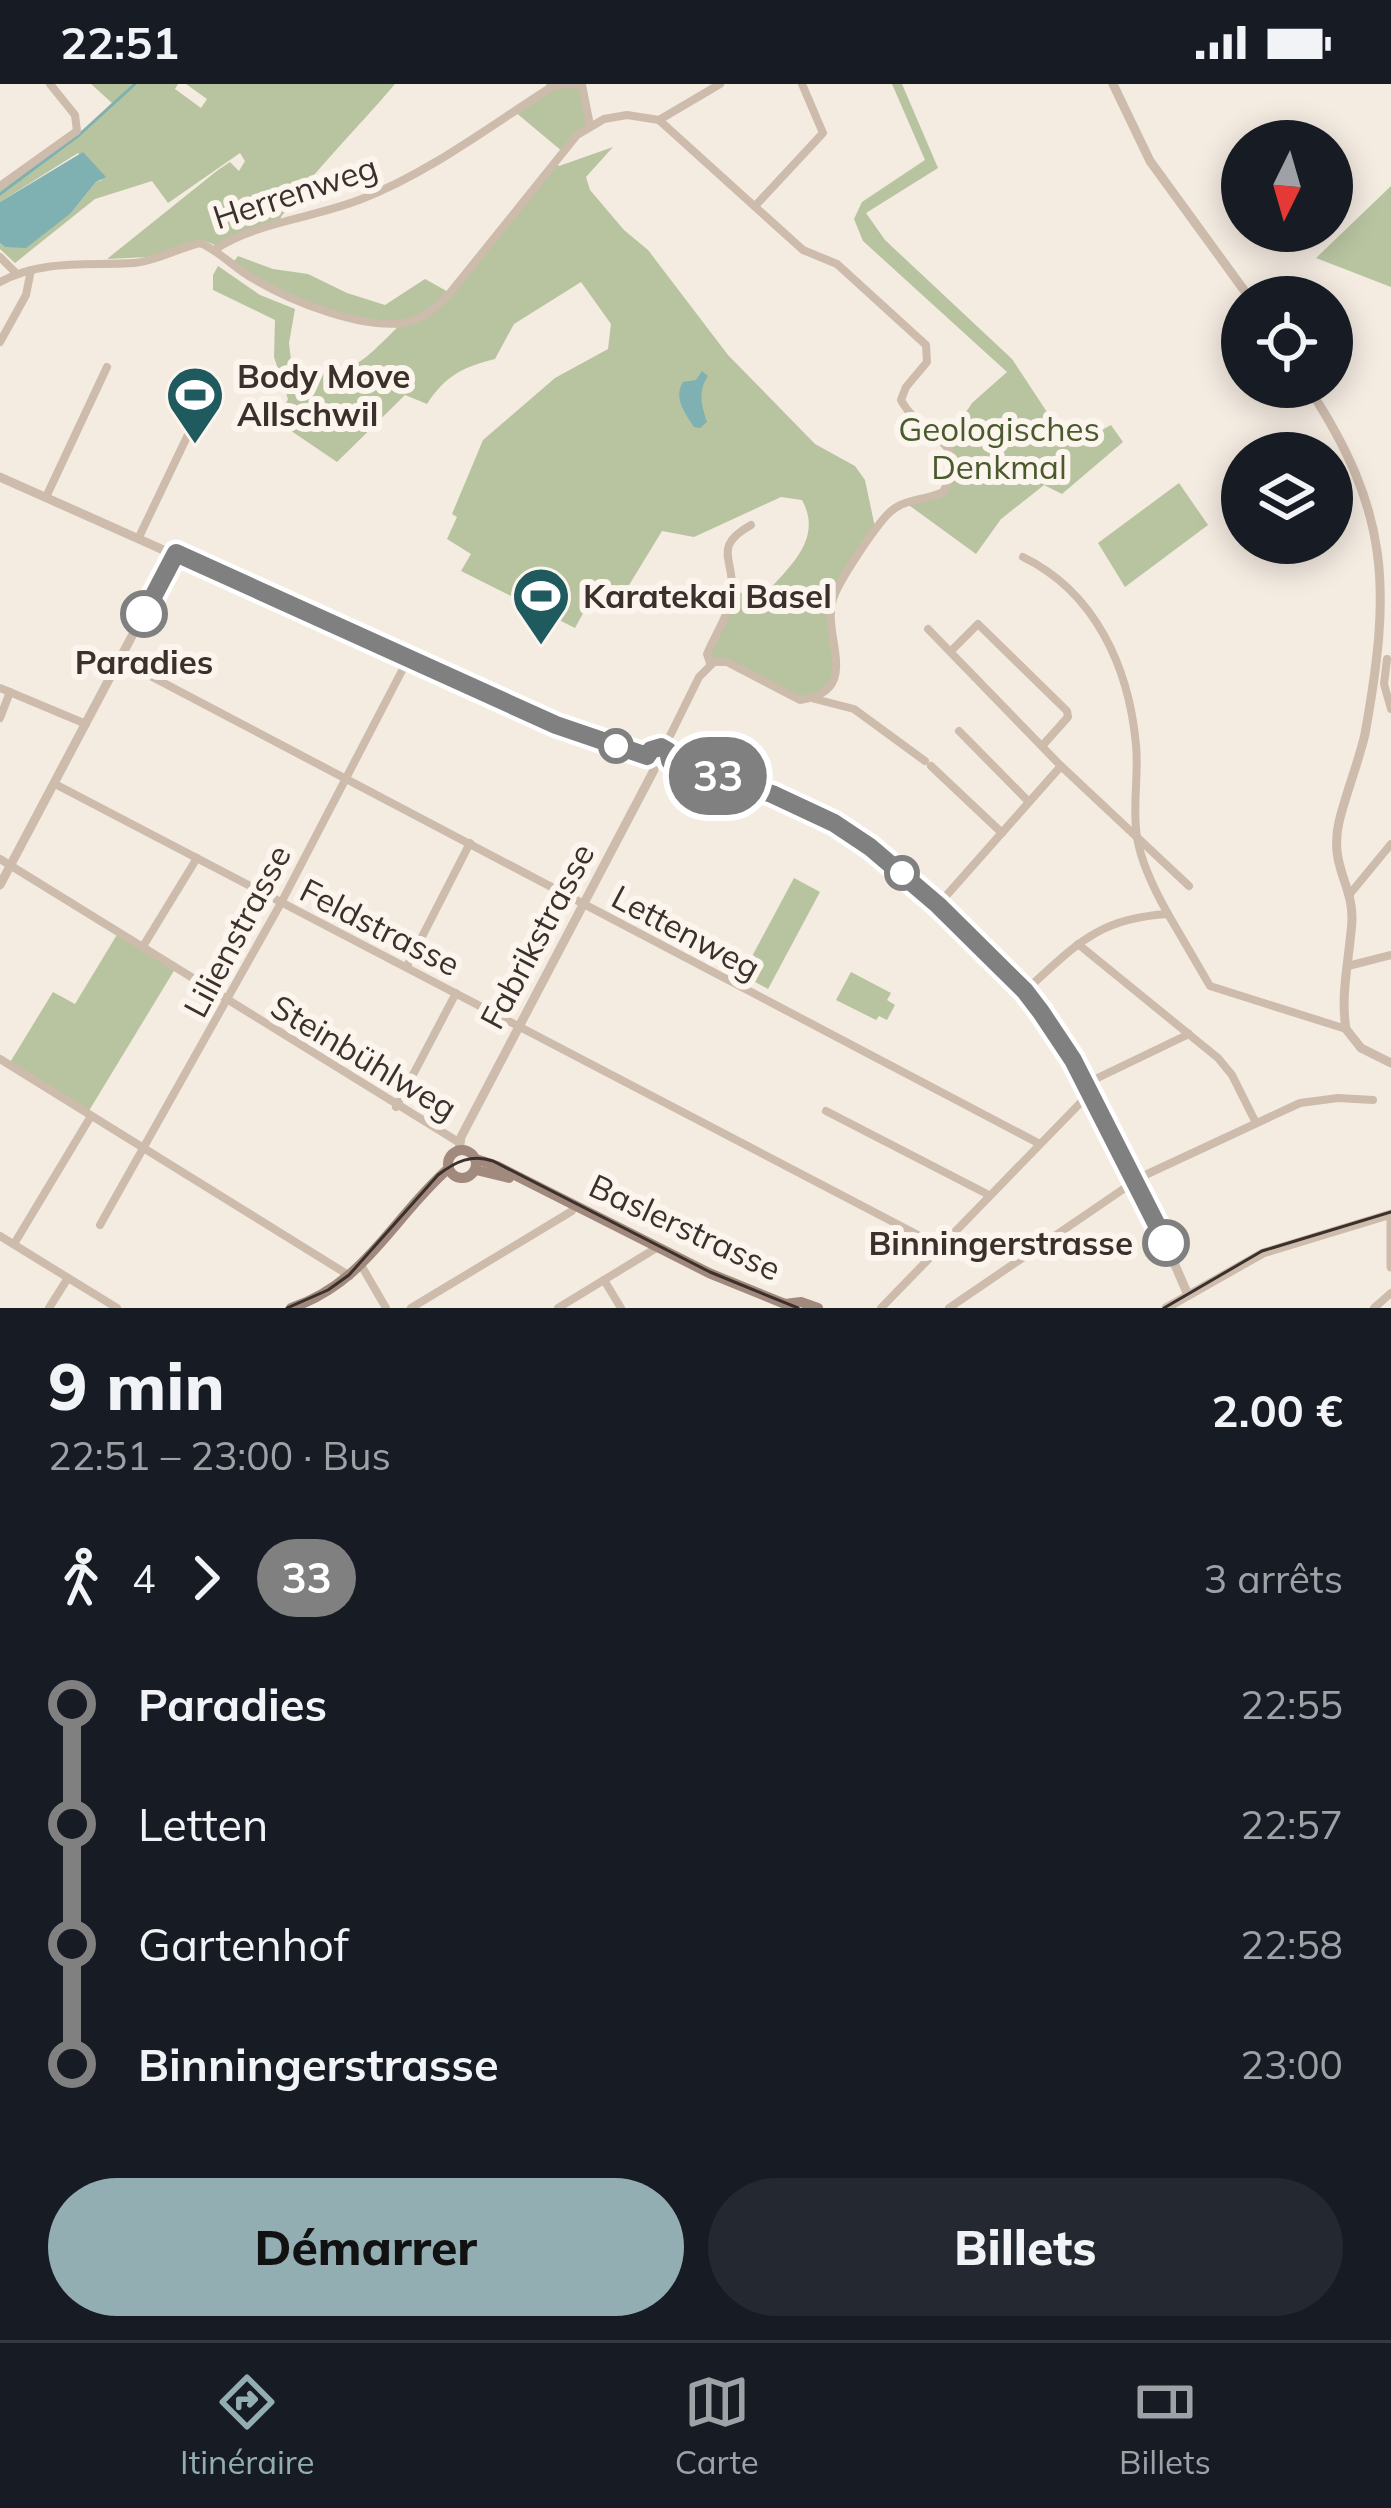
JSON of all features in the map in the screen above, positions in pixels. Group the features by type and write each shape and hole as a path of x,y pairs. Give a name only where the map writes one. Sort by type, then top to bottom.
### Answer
{"main road":[{"path":"451,1155 468,1155 468,1178 451,1172 451,1155"},
{"name":"Baslerstrasse","path":"468,1155 785,1307 801,1302 818,1308"},
{"path":"291,1308 351,1277 418,1198 451,1172"}],"street":[{"path":"0,186 79,127 50,84"},
{"path":"659,120 721,84"},
{"path":"756,205 823,133 802,84"},
{"path":"1113,84 1150,161 1235,276"},
{"path":"582,85 590,125"},
{"name":"Herrenweg","path":"0,282 31,270 135,263 200,244 214,250 238,236 362,200 422,169 550,88 582,85"},
{"path":"214,250 257,281 324,309 369,322 413,320 436,308 450,293 590,125 626,115 659,120 803,250 837,264 926,344 928,362 906,387 902,400 945,444 953,470 943,492 906,502 890,512 843,578 830,617 838,668 829,687 814,698"},
{"path":"0,256 16,274"},
{"path":"0,342 26,295 31,270"},
{"path":"46,497 106,367"},
{"path":"1321,408 1356,467 1373,516 1387,587 1384,684 1391,710"},
{"path":"139,537 197,416"},
{"path":"0,477 556,725 647,756"},
{"path":"710,663 707,654 732,593 729,543 752,525"},
{"path":"0,885 176,553"},
{"path":"1023,557 1048,569 1089,608 1122,677 1136,744 1137,836 1168,914 1210,986 1346,1029 1361,1048 1391,1063"},
{"path":"951,651 978,624 1067,711 1068,718 1043,746"},
{"path":"928,629 1061,766 1190,886"},
{"name":"Lilienstrasse","path":"100,1225 281,903 406,663 404,655"},
{"path":"1346,1029 1352,907 1336,854 1339,823 1386,659"},
{"name":"Lettenweg","path":"121,660 1040,1144"},
{"path":"664,748 699,677 710,663 727,662 790,697 854,709 928,764 1002,833"},
{"path":"0,718 5,690 86,724"},
{"path":"959,731 1029,802"},
{"path":"647,756 654,748 664,748"},
{"path":"664,748 670,761 772,794 834,823 870,847 938,905 1025,991 1088,1088 1187,1295"},
{"path":"647,756 654,770 666,768 670,761"},
{"path":"938,905 1061,766"},
{"name":"Fabrikstrasse","path":"468,1155 468,1127 654,770"},
{"name":"Feldstrasse","path":"56,784 939,1246"},
{"path":"407,966 470,843"},
{"path":"1349,895 1391,844"},
{"path":"142,948 197,858"},
{"name":"Steinbühlweg","path":"0,859 468,1155"},
{"path":"1025,991 1097,928 1168,914"},
{"path":"1078,944 1226,1066 1256,1123"},
{"path":"1348,966 1391,955"},
{"path":"396,1107 456,993"},
{"path":"880,1308 1088,1088 1189,1034"},
{"path":"0,1059 351,1277"},
{"path":"950,1308 1135,1180 1314,1100 1373,1100"},
{"path":"826,1111 989,1195"},
{"path":"14,1244 91,1116"},
{"path":"411,1308 572,1211 575,1207 562,1199"},
{"path":"1166,1308 1263,1252 1391,1215 1391,1267"},
{"path":"0,1236 117,1308"},
{"path":"558,1308 658,1246"},
{"path":"361,1265 386,1308"},
{"path":"49,1308 68,1278"},
{"path":"604,1280 621,1308"},
{"path":"1374,1308 1391,1293"}],"green space":[{"path":"91,84 178,84 175,89 201,108 207,99 186,84 395,84 308,182 280,225 215,245 205,241 149,257 107,259 230,162 239,171 245,161 240,153 168,203 152,181 95,199 15,263 0,243 5,247 71,213 102,180 78,153 0,202 0,190 83,131 112,103"},
{"path":"546,84 583,84 590,125 563,152 514,111 549,88"},
{"name":"Geologisches Denkmal","path":"892,84 902,84 938,168 866,213 885,240 1012,359 1070,447 1111,425 1123,442 1062,494 1044,485 1001,519 976,554 906,503 943,492 953,470 945,444 972,403 1007,372 863,241 854,219 862,202 925,160"},
{"path":"613,147 586,177 590,190 648,250 728,355 815,444 855,466 865,480 876,532 846,572 833,599 835,663 829,687 800,700 727,662 710,663 707,654 732,593 767,592 801,550 809,527 802,500 781,497 694,537 662,531 626,590 587,606 575,628 461,571 471,554 447,539 457,517 452,514 483,440 555,378 608,349 611,324 581,282 514,324 495,359 456,374 427,404 405,395 337,462 278,422 288,399 274,357 275,320 213,290 218,266 260,295 295,309 289,343 292,369 343,369 364,359 401,324 335,311 292,296 231,265 238,256 273,269 308,274 385,305 425,279 450,293 555,163 559,166"},
{"path":"1391,186 1391,287 1316,258 1322,252 1353,252 1353,222"},
{"path":"1179,483 1208,525 1125,587 1098,543"},
{"path":"794,878 820,892 768,989 742,975"},
{"path":"118,933 175,969 87,1114 9,1064 53,992 75,1004"},
{"path":"851,972 891,993 887,1000 895,1005 887,1020 879,1016 876,1020 836,1000"}],"water":[{"path":"83,152 106,177 96,182 71,213 26,248 0,243 0,202"},
{"path":"702,371 708,376 702,398 707,422 700,428 687,416 679,394 683,382 696,380"}],"waterway":[{"path":"0,194 79,135 135,84"}],"tram line":[{"path":"287,1308 349,1275 438,1175 478,1158 493,1161 710,1272 798,1308"},
{"path":"1164,1308 1262,1251 1391,1212"}],"bus line":[{"name":"33","path":"144,614 176,553 556,725 647,756 661,747 668,751 670,761 772,794 834,823 938,905 1025,991 1073,1060 1166,1243"}],"place":[{"name":"Body Move Allschwil","path":"195,446"},
{"name":"Paradies","path":"144,614"},
{"name":"Karatekai Basel","path":"541,647"},
{"name":"Binningerstrasse","path":"1166,1243"}]}
